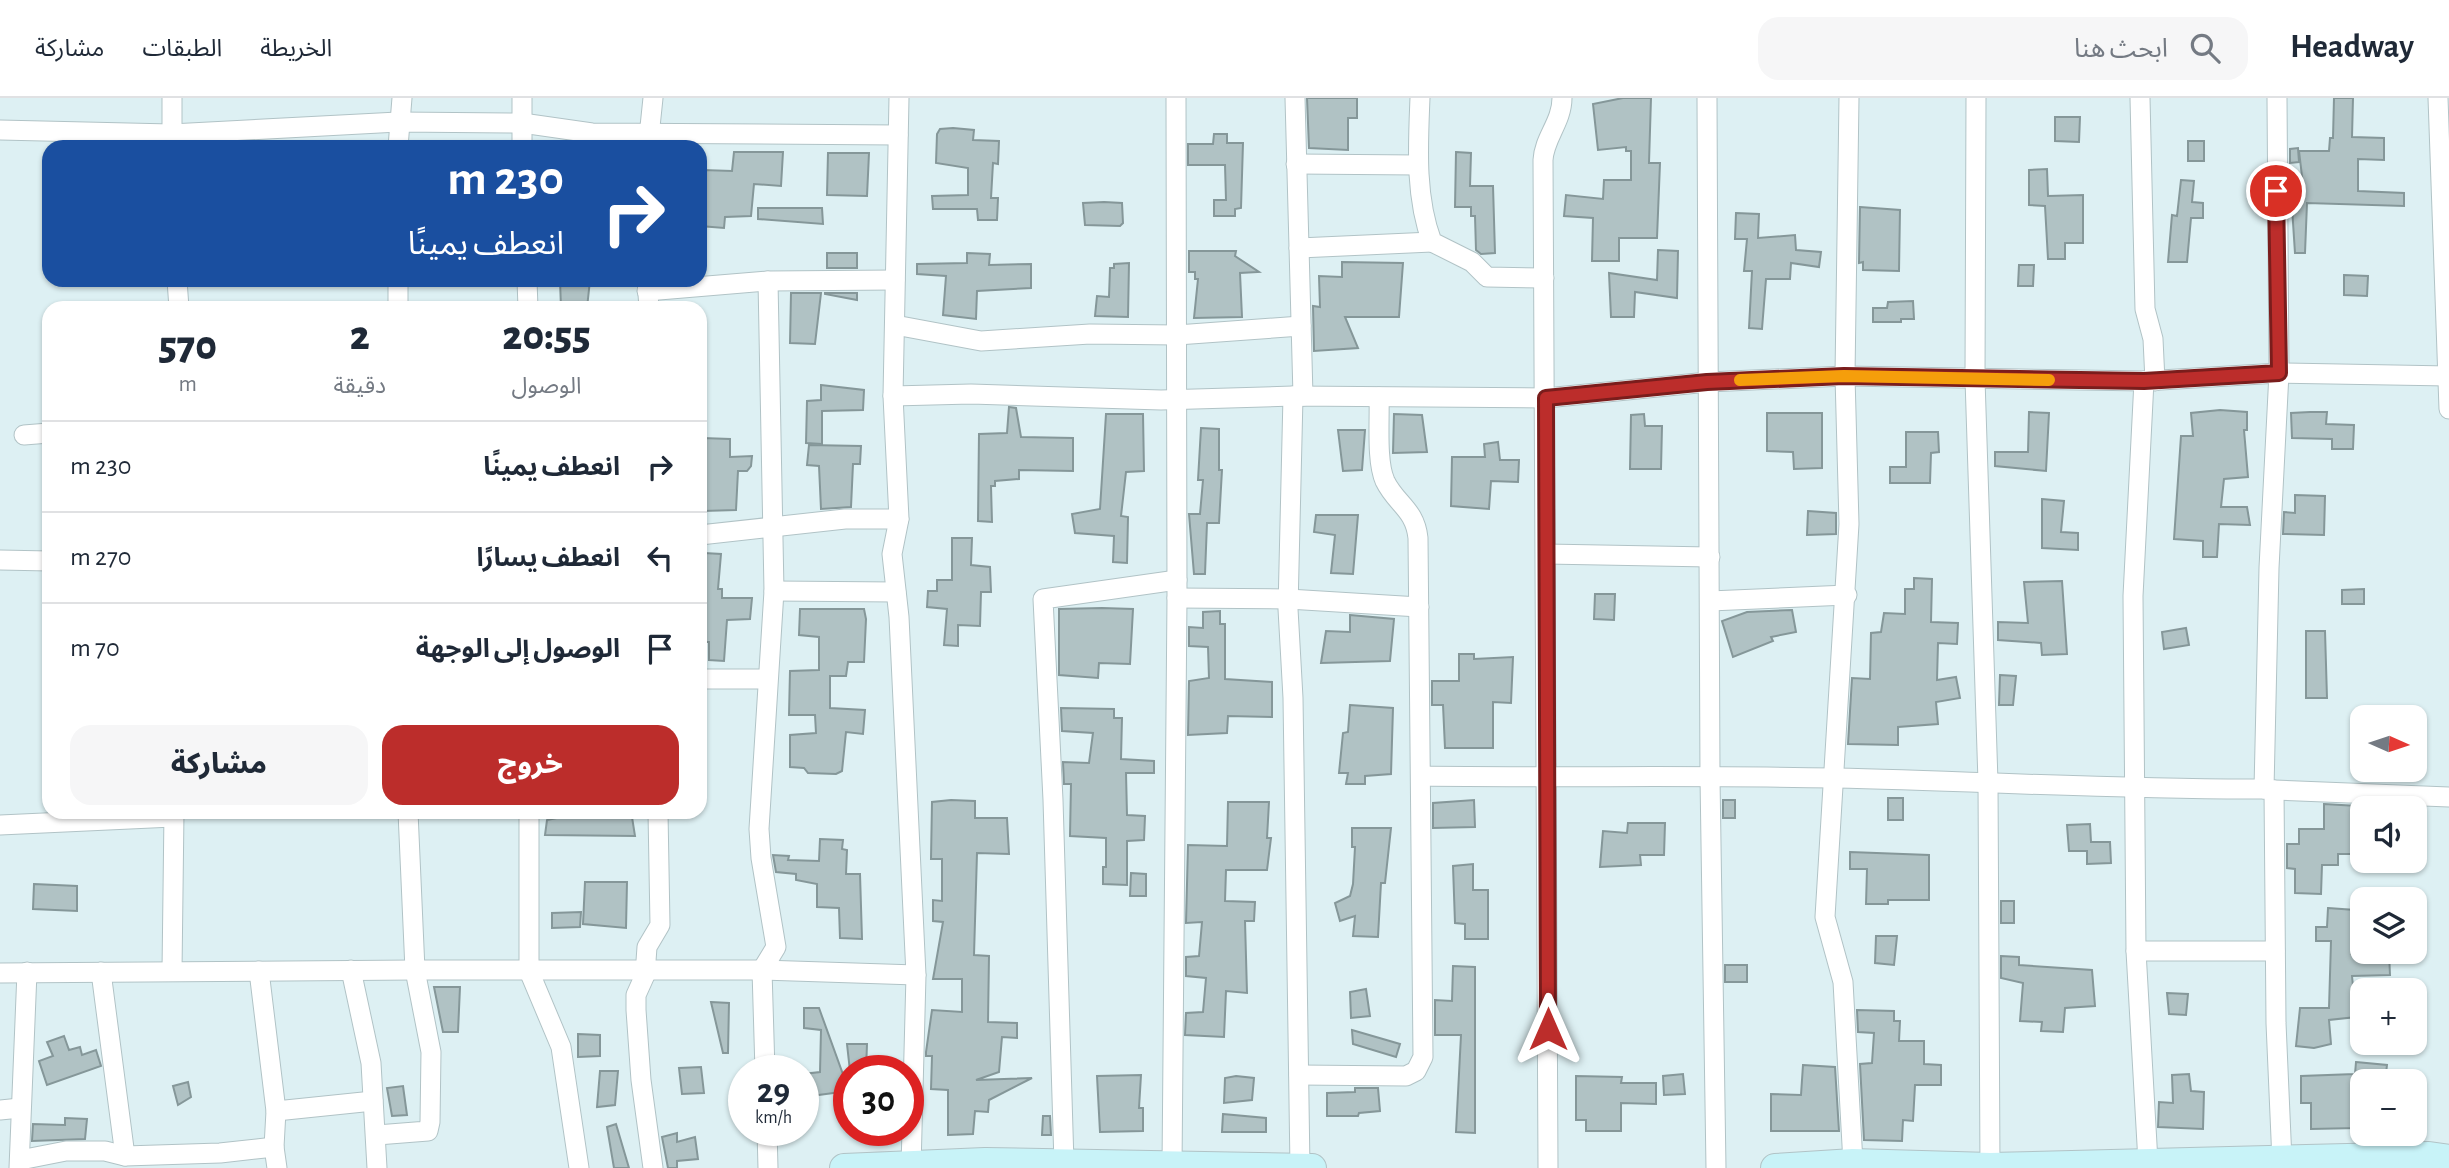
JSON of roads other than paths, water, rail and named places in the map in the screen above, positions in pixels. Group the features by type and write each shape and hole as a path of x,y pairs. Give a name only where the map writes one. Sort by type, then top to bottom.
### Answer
{"street":[{"path":"171,140 172,98"},
{"path":"398,140 402,98"},
{"path":"522,98 522,140"},
{"path":"648,140 653,98"},
{"path":"899,98 893,396 899,519 892,554 916,975 911,1166"},
{"path":"1172,1166 1178,400 1176,98"},
{"path":"1295,98 1301,326 1288,598 1293,698 1300,1168"},
{"path":"1420,98 1418,164 1424,219 1432,242"},
{"path":"1548,1168 1543,153 1560,116 1562,98"},
{"path":"1707,98 1710,778 1716,1168"},
{"path":"1849,98 1844,376 1849,524 1847,595 1832,778 1825,917 1843,982 1853,1163"},
{"path":"1976,98 1975,379 1988,782 1990,1168"},
{"path":"2140,98 2144,309 2153,339 2133,596 2137,790 2136,951 2148,1162"},
{"path":"2277,98 2279,373 2269,568 2269,790 2282,1161"},
{"path":"2438,98 2449,409"},
{"path":"0,130 171,140 398,122 522,123 641,140"},
{"path":"690,140 898,135"},
{"path":"1297,164 1418,164"},
{"path":"1299,248 1432,242 1472,262 1487,277 1544,278"},
{"path":"648,293 768,281 895,280"},
{"path":"765,1055 762,970 776,947 761,858 759,829 774,591 770,527 768,281"},
{"path":"895,325 971,341 1090,334 1177,335 1301,326"},
{"path":"893,396 971,394 1178,400 1298,396 1546,398 1707,382 1844,376 2150,381 2279,373 2448,376"},
{"path":"1299,1075 1406,1076 1416,1071 1422,1062 1421,776 1416,523 1385,482 1379,397"},
{"path":"24,435 42,434"},
{"path":"707,534 845,519 899,519"},
{"path":"1546,554 1710,557"},
{"path":"0,560 42,561"},
{"path":"1064,1163 1053,800 1043,599 1177,589 1419,607"},
{"path":"774,591 896,592"},
{"path":"1710,601 1847,595"},
{"path":"707,679 767,679"},
{"path":"1421,776 1832,778 1988,782 2137,790 2269,790 2449,797"},
{"path":"0,825 104,819"},
{"path":"172,971 174,819"},
{"path":"377,1135 428,1131 431,1052 415,970 408,819"},
{"path":"529,819 529,971 561,1047 579,1168"},
{"path":"653,1168 641,1080 636,995 645,972 647,947 660,925 658,819"},
{"path":"2136,951 2275,951"},
{"path":"351,970 371,1063 377,1168"},
{"path":"0,973 762,970 916,975"},
{"path":"259,971 276,1111 274,1147 278,1168"},
{"path":"27,972 10,1109 20,1164 67,1159 105,1151 125,1156 221,1161 274,1147"},
{"path":"101,972 125,1156"},
{"path":"276,1111 373,1101"},
{"path":"767,1146 768,1168"},
{"path":"1775,1168 1853,1163 1990,1168 2429,1156 2449,1159"},
{"path":"844,1168 1064,1163 1312,1168"}]}
